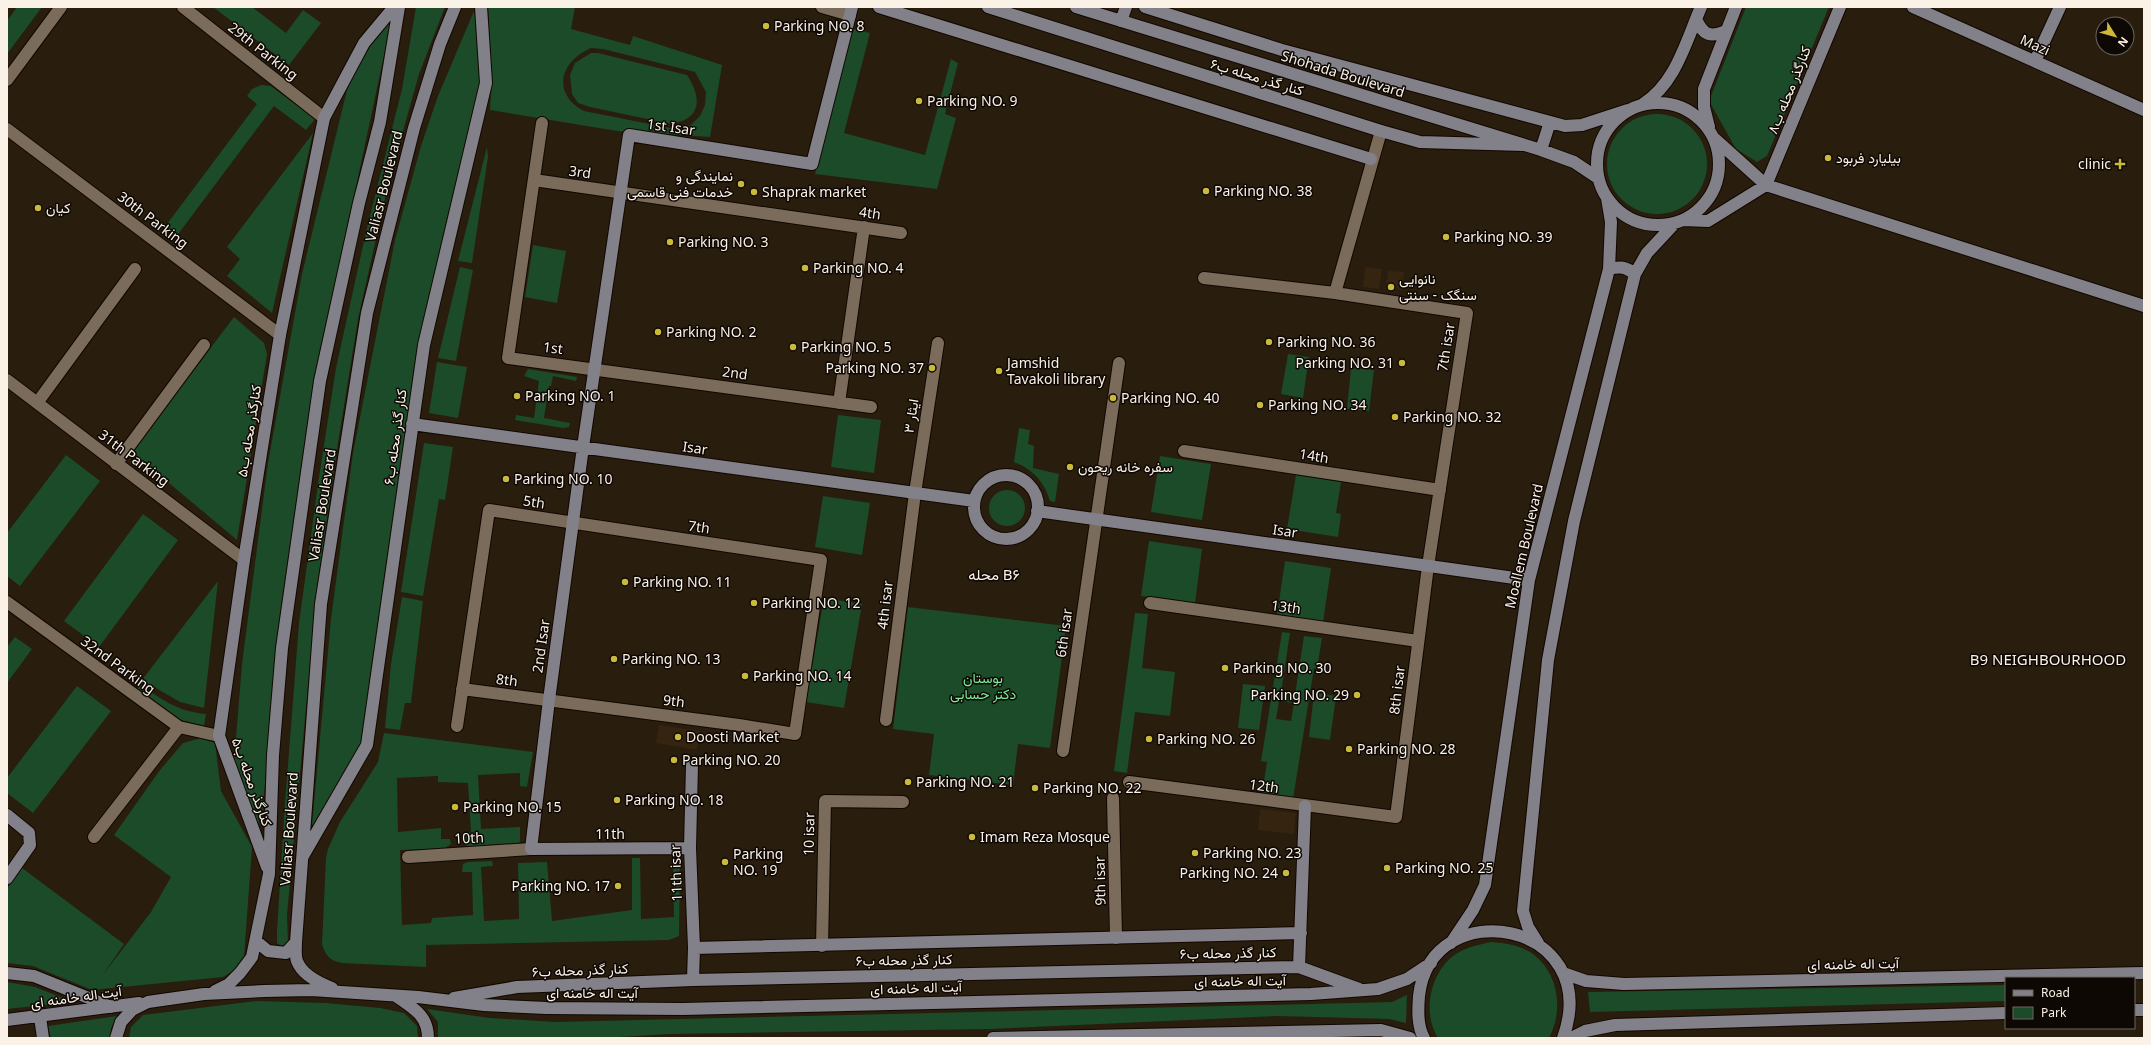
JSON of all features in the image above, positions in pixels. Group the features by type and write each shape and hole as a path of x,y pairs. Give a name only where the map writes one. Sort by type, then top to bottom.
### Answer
{"main road":[{"name":"کنارگذر محله ب۵","path":"269,874 219,736 244,560 280,335 324,118 364,43 394,7"},
{"name":"Valiasr Boulevard","path":"210,994 229,984 240,974 252,957 269,874 273,754 282,648 319,389 359,203 380,122 399,7"},
{"name":"Valiasr Boulevard","path":"346,993 320,983 307,974 297,961 296,942 301,859 321,604 367,313 414,128 440,44 455,7"},
{"name":"کنار گذر محله ب۶","path":"301,859 367,745 424,345 486,83 481,7"},
{"path":"879,7 1372,159"},
{"name":"کنار گذر محله ب۶","path":"988,7 1420,142 1523,145"},
{"name":"Shohada Boulevard","path":"1076,7 1541,150 1574,162 1598,178"},
{"path":"1121,21 1126,7"},
{"name":"Shohada Boulevard","path":"1145,7 1282,50 1565,126 1582,125 1628,110"},
{"path":"1701,7 1672,73 1652,98 1643,104 1628,110 1616,120 1606,132 1599,146 1597,162 1598,178 1607,198 1617,210 1644,224 1660,225 1679,222 1708,222 1766,185"},
{"path":"1563,1038 1570,1020 1570,996 1563,973 1552,956 1538,943 1528,927 1523,911 1548,660 1574,521 1635,274 1647,253 1679,222 1699,210 1712,195 1716,183 1720,158 1704,107 1704,89 1736,7"},
{"name":"کنارگذر محله ب۸","path":"1766,185 1840,7"},
{"name":"Mazi","path":"1913,7 2144,110"},
{"path":"2035,61 2060,7"},
{"name":"1st Isar","path":"583,447 629,135 812,164 851,11"},
{"path":"1696,19 1701,29 1710,35 1717,35 1726,31"},
{"path":"1643,104 1658,102 1681,107 1700,118 1712,135 1766,185 2144,306"},
{"path":"1541,150 1550,122"},
{"name":"Moallem Boulevard","path":"1451,943 1473,910 1485,885 1529,580 1609,269 1611,222 1607,198"},
{"path":"1609,269 1618,266 1628,269 1635,274"},
{"name":"Isar","path":"412,424 974,501"},
{"name":"2nd Isar","path":"531,849 549,700 583,447"},
{"path":"1005,475 1014,476 1029,486 1034,493 1037,511 1034,521 1020,536 1011,539 1000,539 991,536 977,521 974,511 974,501 978,491 985,483 994,477 1005,475"},
{"name":"Isar","path":"1037,511 1529,580"},
{"name":"11th isar","path":"692,765 690,848 694,980"},
{"path":"1299,967 1305,806"},
{"path":"7,815 29,833 30,845 7,878"},
{"name":"11th","path":"531,849 690,848"},
{"path":"1424,1038 1417,1011 1420,986 1431,963 1451,943 1472,933 1494,930 1517,933 1538,943"},
{"path":"694,948 1301,933"},
{"path":"256,941 268,951 286,953 296,942"},
{"name":"آیت اله خامنه ای","path":"7,1020 40,1017 210,994 311,990 442,1000 484,1005 546,1008 683,1009 1311,994 1378,989 1407,979 1431,963"},
{"name":"کنار گذر محله ب۶","path":"442,1000 517,987 694,980 1299,967 1364,990"},
{"name":"آیت اله خامنه ای","path":"1563,973 1586,981 1624,984 2144,973"},
{"path":"7,974 34,976 112,1007"},
{"path":"395,996 421,1014 426,1023 428,1038"},
{"path":"116,1038 121,1022 132,1010 148,1002"},
{"path":"1571,1038 1585,1031 1616,1025 2005,1013"},
{"path":"40,1017 43,1038"},
{"path":"993,1038 1381,1030 1410,1038"}],"street":[{"path":"7,80 61,7"},
{"name":"29th Parking","path":"183,7 324,118"},
{"path":"822,7 851,11"},
{"path":"534,180 542,123"},
{"name":"30th Parking","path":"7,129 280,335"},
{"path":"1204,278 1335,293 1381,131"},
{"name":"3rd","path":"534,180 621,193"},
{"name":"1st","path":"534,180 508,358 595,368"},
{"name":"4th","path":"621,193 901,233"},
{"path":"839,403 864,227"},
{"path":"37,403 135,269"},
{"name":"7th isar","path":"1335,293 1466,313 1428,566"},
{"name":"ایثار ۳","path":"915,493 938,343"},
{"path":"116,464 204,345"},
{"name":"6th isar","path":"1063,752 1095,520 1119,363"},
{"name":"2nd","path":"595,368 871,407"},
{"name":"31th Parking","path":"7,380 244,560"},
{"name":"14th","path":"1184,451 1440,490"},
{"name":"4th isar","path":"886,720 915,493"},
{"name":"5th","path":"462,690 489,510 573,524"},
{"name":"7th","path":"573,524 821,560 795,734"},
{"name":"8th isar","path":"1396,817 1428,566"},
{"name":"32nd Parking","path":"7,602 179,727 219,736"},
{"name":"13th","path":"1150,603 1418,641"},
{"path":"457,726 462,690"},
{"name":"8th","path":"462,690 549,700"},
{"name":"9th","path":"549,700 795,734"},
{"path":"94,837 179,727"},
{"name":"12th","path":"1129,782 1396,817"},
{"name":"9th isar","path":"1113,798 1116,938"},
{"name":"10 isar","path":"822,946 825,801 903,802"},
{"name":"10th","path":"408,857 531,849"}],"shaded area":[{"path":"1365,267 1382,269 1379,289 1363,287"},
{"path":"1388,271 1404,272 1402,290 1386,288"},
{"name":"Doosti Market","path":"659,725 700,731 697,750 656,743"},
{"path":"1260,809 1296,813 1294,834 1258,830"}],"green space":[{"path":"17,7 42,7 7,54 7,21"},
{"path":"213,7 252,7 286,33 303,10 321,23 289,65"},
{"path":"416,7 445,7 419,74 389,181 358,319 317,588 287,915 288,941 286,945 281,946 277,943 277,931 299,623 319,477 336,368 366,232 402,89"},
{"path":"488,7 575,7 571,29 630,45 633,36 722,65 710,137 617,131 490,110 492,79","holes":["591,48 603,49 695,72 706,92 705,105 700,116 691,125 675,129 584,111 574,104 567,96 564,87 566,70 572,61 580,54"]},
{"path":"1746,7 1829,7 1767,156 1757,162 1736,149 1709,101"},
{"path":"474,11 480,41 480,89 413,389 385,571 363,746 318,821 312,825 331,619 353,453 395,240 421,146 438,96"},
{"path":"392,18 316,374 283,597 261,826 250,810 234,762 242,664 268,463 302,274 348,86 378,32"},
{"path":"851,28 870,33 844,133 925,155 951,59 958,63 945,114 956,118 937,189 815,174"},
{"path":"591,53 598,53 687,75 697,99 694,112 689,117 671,124 590,107 578,103 572,94 570,75 575,63"},
{"path":"261,85 271,86 315,119 306,130 274,106 176,237 164,228 257,104 247,96 252,89"},
{"path":"1657,114 1676,117 1693,128 1704,145 1707,164 1704,183 1693,200 1676,211 1657,214 1638,211 1621,200 1610,183 1607,164 1610,145 1621,128 1638,117"},
{"path":"313,133 272,313 227,276 240,259 227,247"},
{"path":"487,147 488,157 472,263 458,261"},
{"path":"533,245 566,251 557,303 525,297"},
{"path":"460,267 473,270 456,361 438,358"},
{"path":"234,317 264,343 267,354 237,540 132,452"},
{"path":"1288,354 1309,357 1303,398 1281,394"},
{"path":"437,362 467,367 458,418 429,413"},
{"path":"1351,368 1374,370 1369,411 1347,409"},
{"path":"528,369 577,377 576,381 553,376 551,386 549,386 544,418 570,423 569,427 563,428 515,420 516,415 534,418 539,381 524,376"},
{"path":"838,415 881,420 874,473 831,467"},
{"path":"1019,428 1030,430 1028,444 1034,446 1033,468 1059,474 1055,502 1050,501 1045,488 1037,477 1021,465 1014,462"},
{"path":"424,443 453,447 445,500 439,499 423,596 401,592"},
{"path":"66,455 100,481 20,586 7,576 7,533"},
{"path":"1160,456 1211,464 1202,520 1151,512"},
{"path":"1296,475 1341,482 1336,513 1341,514 1338,537 1287,529"},
{"path":"1011,490 1020,495 1024,501 1024,515 1020,521 1011,526 1003,526 994,521 990,515 989,504 994,495 1000,491"},
{"path":"823,496 870,503 862,555 815,547"},
{"path":"143,514 178,540 99,647 64,621"},
{"path":"1149,541 1202,549 1195,603 1141,596"},
{"path":"1285,561 1331,568 1323,622 1277,615"},
{"path":"218,581 204,708 180,702 142,680"},
{"path":"402,597 423,601 411,703 405,703 400,730 385,728 391,664"},
{"path":"824,598 862,604 844,708 806,702"},
{"name":"بوستان دکتر حسابی","path":"908,607 1066,626 1050,748 1018,744 1013,785 929,775 934,734 893,729"},
{"path":"1135,613 1148,614 1142,668 1175,672 1170,716 1135,712 1127,773 1114,771"},
{"path":"1282,632 1290,633 1281,693 1295,695 1304,636 1322,638 1317,669 1314,668 1293,799 1262,794 1267,762 1261,761","holes":["1279,701 1294,703 1291,721 1276,719"]},
{"path":"15,637 32,649 7,683 7,647"},
{"path":"1243,684 1265,686 1259,730 1238,728"},
{"path":"141,685 156,696 180,708 206,714 204,726 174,718 133,692"},
{"path":"77,686 111,711 33,813 7,793 7,778"},
{"path":"1314,693 1336,696 1330,740 1309,737"},
{"path":"384,733 533,752 527,787 520,786 520,773 478,775 481,829 520,827 520,841 517,846 469,848 465,844 463,833 471,832 468,783 438,782 438,776 397,778 398,832 441,828 441,839 450,839 451,844 444,849 400,850 402,925 431,923 432,918 473,915 472,872 462,872 463,864 468,862 492,861 493,866 481,867 484,921 519,919 518,863 547,862 552,921 632,910 632,858 640,858 641,919 674,917 673,859 680,860 679,936 669,940 426,945 426,967 342,963 331,959 326,954 322,944 326,858 328,849 340,822 378,762"},
{"path":"201,738 215,743 221,791 252,847 244,957 236,969 223,977 92,990 33,966 7,963 7,889 22,868 124,944 102,976 151,912 171,877 114,835 160,770 183,743"},
{"path":"1491,942 1511,945 1530,952 1540,960 1547,970 1553,980 1557,1003 1554,1027 1549,1038 1438,1038 1430,1017 1430,1006 1434,983 1439,973 1453,956 1462,950"},
{"path":"7,982 35,987 73,1002 7,1009"},
{"path":"2005,985 2005,1001 1590,1012 1588,992"},
{"path":"1407,995 1406,1023 1389,1019 1277,1016 990,1029 670,1034 603,1038 438,1038 438,1022 427,1009 490,1018 555,1022 1392,1002"},
{"path":"257,1001 326,1003 380,1008 404,1013 417,1026 418,1038 129,1038 131,1027 143,1015"},
{"path":"117,1016 111,1028 110,1038 51,1038 48,1026"}],"place":[{"name":"Parking NO. 8","path":"766,26"},
{"name":"Parking NO. 9","path":"919,101"},
{"name":"بیلیارد فربود","path":"1828,158"},
{"name":"clinic","path":"2120,164"},
{"name":"نمایندگی و خدمات فنی قاسمی","path":"741,184"},
{"name":"Parking NO. 38","path":"1206,191"},
{"name":"Shaprak market","path":"754,192"},
{"name":"کیان","path":"38,208"},
{"name":"Parking NO. 39","path":"1446,237"},
{"name":"Parking NO. 3","path":"670,242"},
{"name":"Parking NO. 4","path":"805,268"},
{"name":"نانوایی سنگک - سنتی","path":"1391,287"},
{"name":"Parking NO. 2","path":"658,332"},
{"name":"Parking NO. 36","path":"1269,342"},
{"name":"Parking NO. 5","path":"793,347"},
{"name":"Parking NO. 31","path":"1402,363"},
{"name":"Parking NO. 37","path":"932,368"},
{"name":"Jamshid Tavakoli library","path":"999,371"},
{"name":"Parking NO. 1","path":"517,396"},
{"name":"Parking NO. 40","path":"1113,398"},
{"name":"Parking NO. 34","path":"1260,405"},
{"name":"Parking NO. 32","path":"1395,417"},
{"name":"سفره خانه ریحون","path":"1070,467"},
{"name":"Parking NO. 10","path":"506,479"},
{"name":"Parking NO. 11","path":"625,582"},
{"name":"Parking NO. 12","path":"754,603"},
{"name":"Parking NO. 13","path":"614,659"},
{"name":"Parking NO. 30","path":"1225,668"},
{"name":"Parking NO. 14","path":"745,676"},
{"name":"Parking NO. 29","path":"1357,695"},
{"name":"Doosti Market","path":"678,737"},
{"name":"Parking NO. 26","path":"1149,739"},
{"name":"Parking NO. 28","path":"1349,749"},
{"name":"Parking NO. 20","path":"674,760"},
{"name":"Parking NO. 21","path":"908,782"},
{"name":"Parking NO. 22","path":"1035,788"},
{"name":"Parking NO. 18","path":"617,800"},
{"name":"Parking NO. 15","path":"455,807"},
{"name":"Imam Reza Mosque","path":"972,837"},
{"name":"Parking NO. 23","path":"1195,853"},
{"name":"Parking NO. 19","path":"725,862"},
{"name":"Parking NO. 25","path":"1387,868"},
{"name":"Parking NO. 24","path":"1286,873"},
{"name":"Parking NO. 17","path":"618,886"}],"district":[{"name":"محله B۶","path":"994,575"},
{"name":"B9 NEIGHBOURHOOD","path":"2048,660"}]}
